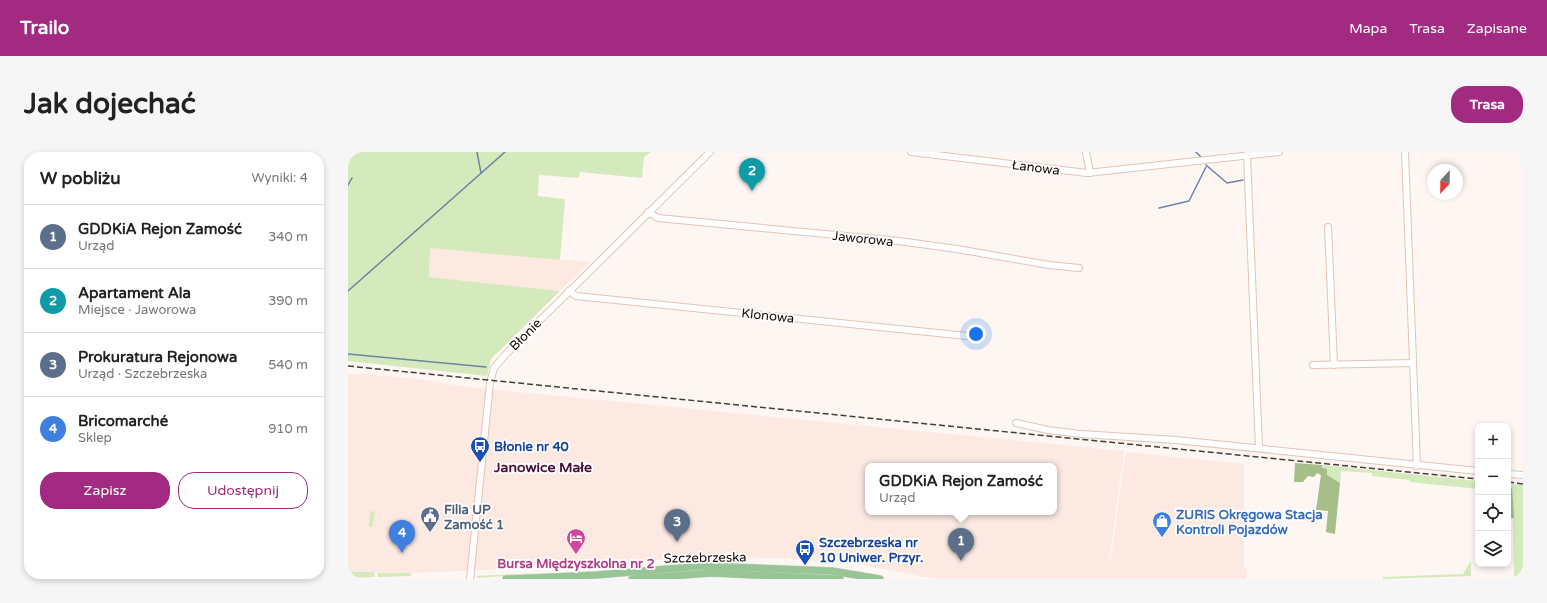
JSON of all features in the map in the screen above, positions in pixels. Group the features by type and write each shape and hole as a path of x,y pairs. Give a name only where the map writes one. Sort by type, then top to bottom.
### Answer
{"main road":[{"name":"Szczebrzeska","path":"506,579 840,572 880,579"},
{"name":"Szczebrzeska","path":"632,579 716,574 840,579"}],"street":[{"name":"Błonie","path":"470,579 490,383 493,370 502,357 710,152"},
{"name":"Łanowa","path":"911,152 1090,173 1279,152"},
{"path":"1086,152 1090,173"},
{"path":"1404,152 1417,466"},
{"path":"1247,156 1259,448"},
{"name":"Jaworowa","path":"648,212 658,218 899,241 957,249 1049,265 1079,268"},
{"path":"1328,227 1334,365"},
{"name":"Klonowa","path":"569,291 576,296 968,336"},
{"path":"1313,365 1413,363"},
{"path":"1016,423 1048,430 1081,434 1136,437 1337,455 1417,466 1475,471"},
{"path":"1511,474 1523,475"}],"shaded area":[{"path":"430,248 590,262 560,291 429,277"},
{"path":"364,374 418,379 467,387 1124,451 1109,559 1111,559 1126,452 1244,464 1244,566 1246,567 1246,579 940,579 851,562 730,557 696,557 595,565 411,573 348,572 348,375"}],"green space":[{"path":"348,152 651,152 644,157 642,178 580,172 579,178 539,175 538,196 565,199 560,260 430,248 429,277 560,291 491,359 487,376 348,361"},
{"path":"1295,463 1322,465 1322,468 1327,469 1327,475 1340,483 1335,534 1326,532 1328,511 1316,510 1321,475 1317,473 1314,477 1308,476 1303,482 1294,482"},
{"path":"1322,465 1475,481 1475,489 1410,482 1409,480 1372,476 1372,473 1341,471 1340,483 1326,474 1322,468"},
{"path":"1511,484 1523,485 1523,578 1514,578"},
{"path":"1512,488 1514,518 1511,518"},
{"path":"370,511 375,512 372,527 369,527"},
{"path":"1471,561 1471,576 1383,579 1383,577 1463,574"},
{"path":"348,572 374,572 375,577 348,578"},
{"path":"378,573 411,573 411,576 378,577"},
{"path":"539,573 479,578 475,576"}],"waterway":[{"path":"477,152 481,173"},
{"path":"348,291 505,152"},
{"path":"1196,152 1201,157"},
{"path":"1206,165 1227,183 1243,180"},
{"path":"1159,208 1189,201 1206,167"},
{"path":"348,185 352,178"},
{"path":"348,354 486,367"}],"railway":[{"path":"348,366 1475,479"},
{"path":"1511,482 1523,484"}],"place":[{"name":"Apartament Ala","path":"752,191"},
{"name":"Błonie nr 40","path":"480,463"},
{"name":"Filia UP Zamość 1","path":"430,533"},
{"name":"ZURIS Okręgowa Stacja Kontroli Pojazdów","path":"1162,538"},
{"name":"Prokuratura Rejonowa","path":"677,542"},
{"name":"Bricomarché","path":"402,553"},
{"name":"Bursa Międzyszkolna nr 2","path":"576,555"},
{"name":"GDDKiA Rejon Zamość","path":"961,561"},
{"name":"Szczebrzeska nr 10 Uniwer. Przyr.","path":"805,566"}],"district":[{"name":"Janowice Małe","path":"543,467"}]}
